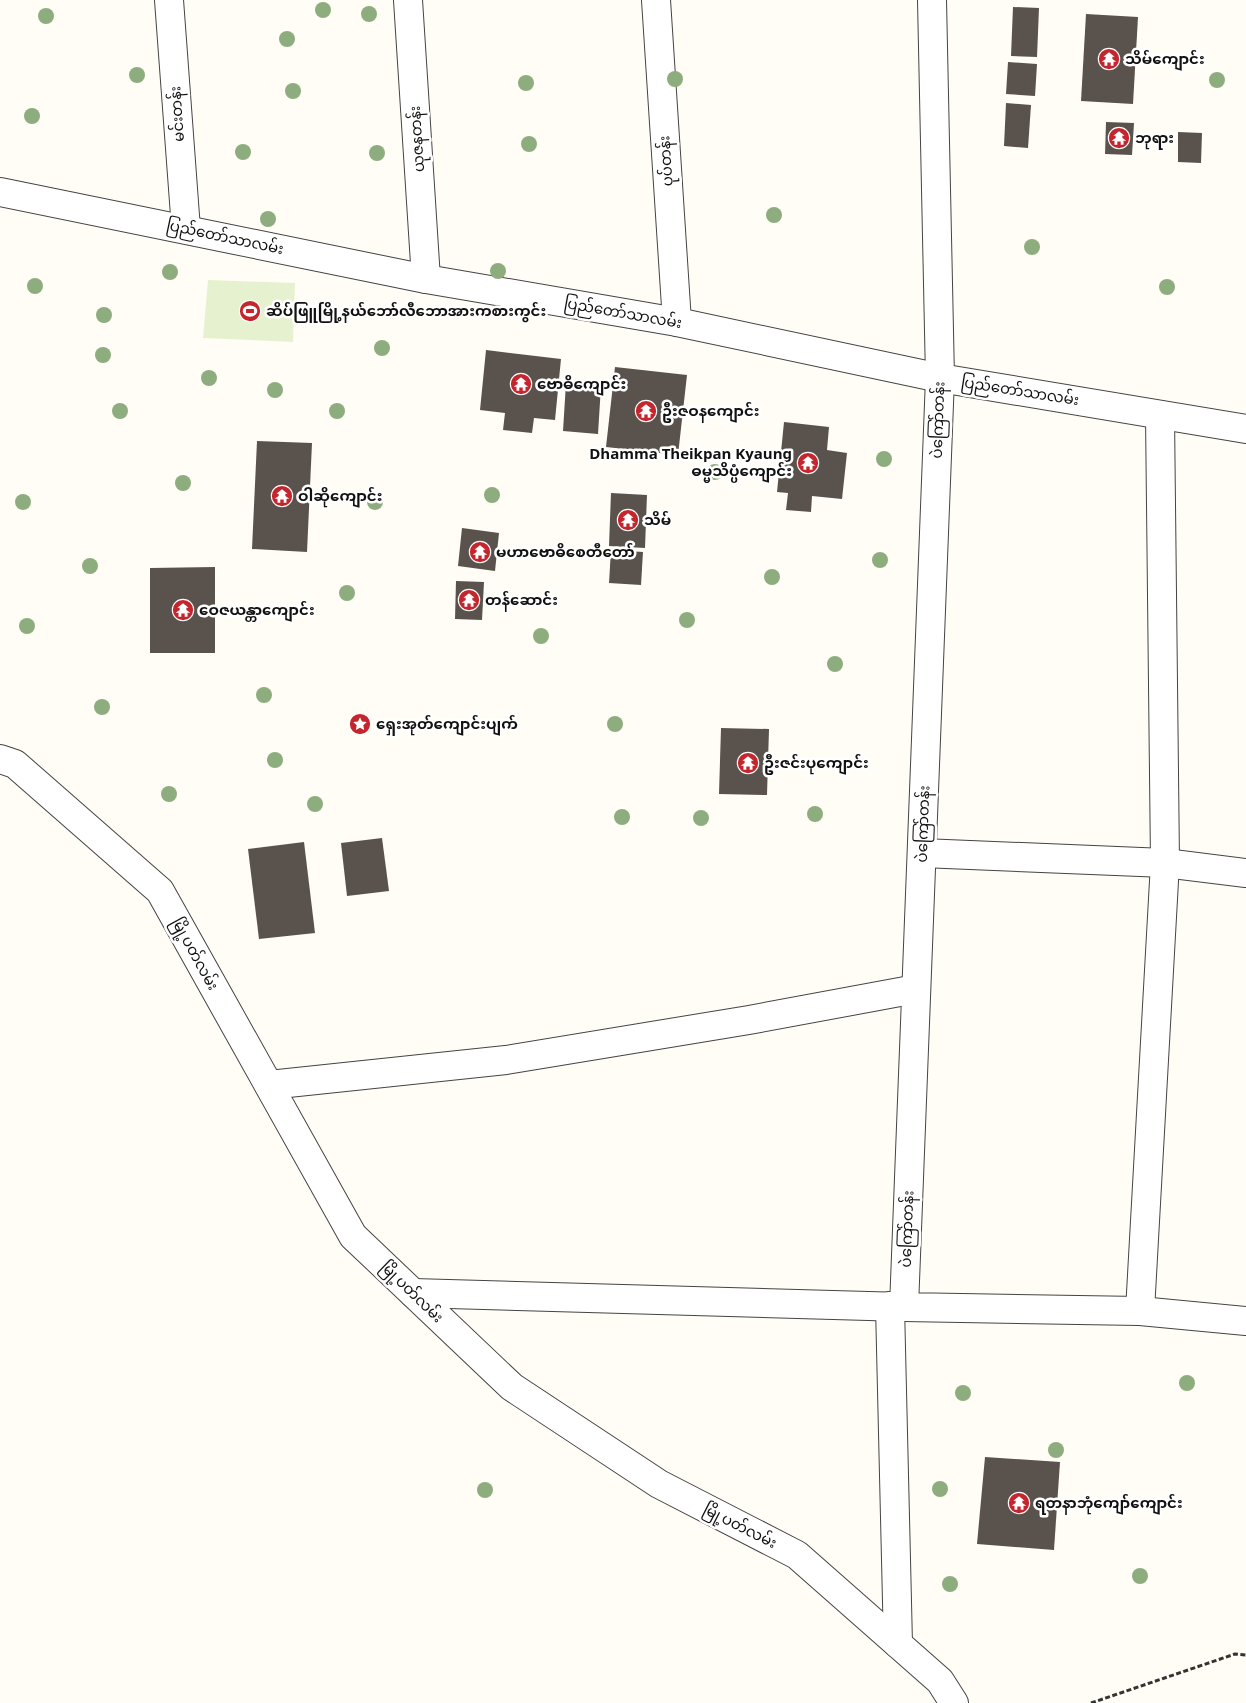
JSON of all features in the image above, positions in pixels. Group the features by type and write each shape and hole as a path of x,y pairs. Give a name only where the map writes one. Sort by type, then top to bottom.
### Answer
{"street":[{"name":"မင်းတန်း","path":"169,0 186,229"},
{"name":"ယုဇနတန်း","path":"408,0 426,279"},
{"name":"ပုပ်တန်း","path":"656,0 677,322"},
{"name":"ပဲကြော်တန်း","path":"898,1644 897,1306 916,988 940,378 932,0"},
{"name":"ပြည်တော်သာလမ်း","path":"0,192 426,279 677,322 940,378 1246,429"},
{"path":"1140,1310 1165,863 1160,415"},
{"name":"မြို့ပတ်လမ်း","path":"0,759 15,764 160,891 354,1236 512,1388 659,1484 797,1555 940,1681 954,1703"},
{"path":"922,853 1165,863 1246,873"},
{"path":"269,1085 506,1060 749,1020 916,988"},
{"path":"413,1293 897,1306 1140,1310 1246,1321"}],"path":[{"path":"1091,1703 1235,1654 1246,1655"}],"green space":[{"name":"ဆိပ်ဖြူမြို့နယ်ဘော်လီဘောအားကစားကွင်း","path":"208,280 295,283 293,342 203,338"}],"building":[{"path":"1013,7 1039,8 1037,57 1011,56"},
{"name":"သိမ်ကျောင်း","path":"1086,14 1138,17 1133,104 1081,101"},
{"path":"1008,62 1037,64 1035,96 1006,94"},
{"path":"1006,103 1031,105 1028,148 1004,146"},
{"name":"ဘုရား","path":"1106,122 1134,123 1132,155 1105,154"},
{"path":"1178,132 1202,133 1201,163 1178,162"},
{"name":"ဗောဓိကျောင်း","path":"486,350 561,359 555,420 534,418 532,433 503,430 505,413 480,410"},
{"name":"ဦးဇဝနကျောင်း","path":"615,367 687,375 678,455 606,447"},
{"path":"566,383 601,386 598,434 563,431"},
{"path":"784,422 829,427 827,450 847,453 842,499 812,496 811,512 786,510 788,493 777,492"},
{"name":"ဝါဆိုကျောင်း","path":"257,441 312,443 307,552 252,549"},
{"name":"သိမ်","path":"611,493 647,495 645,548 609,546"},
{"path":"462,528 499,533 495,571 458,566"},
{"path":"611,550 643,552 641,585 609,583"},
{"name":"ဝေဇယန္တာကျောင်း","path":"215,567 215,653 150,653 150,568"},
{"name":"တန်ဆောင်း","path":"456,581 484,582 482,620 455,619"},
{"path":"721,728 769,729 767,795 719,794"},
{"path":"382,838 389,891 347,896 341,843"},
{"path":"304,842 315,933 259,939 248,849"},
{"name":"ရတနာဘုံကျော်ကျောင်း","path":"985,1457 1060,1462 1054,1550 977,1544"}],"place":[{"name":"သိမ်ကျောင်း","path":"1109,59"},
{"name":"ဘုရား","path":"1119,138"},
{"name":"ဆိပ်ဖြူမြို့နယ်ဘော်လီဘောအားကစားကွင်း","path":"250,311"},
{"name":"ဗောဓိကျောင်း","path":"521,384"},
{"name":"ဦးဇဝနကျောင်း","path":"646,411"},
{"name":"Dhamma Theikpan Kyaung ဓမ္မသိပ္ပံကျောင်း","path":"808,463"},
{"name":"ဝါဆိုကျောင်း","path":"282,496"},
{"name":"သိမ်","path":"628,520"},
{"name":"မဟာဗောဓိစေတီတော်","path":"480,552"},
{"name":"တန်ဆောင်း","path":"469,600"},
{"name":"ဝေဇယန္တာကျောင်း","path":"183,610"},
{"name":"ရှေးအုတ်ကျောင်းပျက်","path":"360,724"},
{"name":"ဦးဇင်းပုကျောင်း","path":"748,763"},
{"name":"ရတနာဘုံကျော်ကျောင်း","path":"1019,1503"}]}
